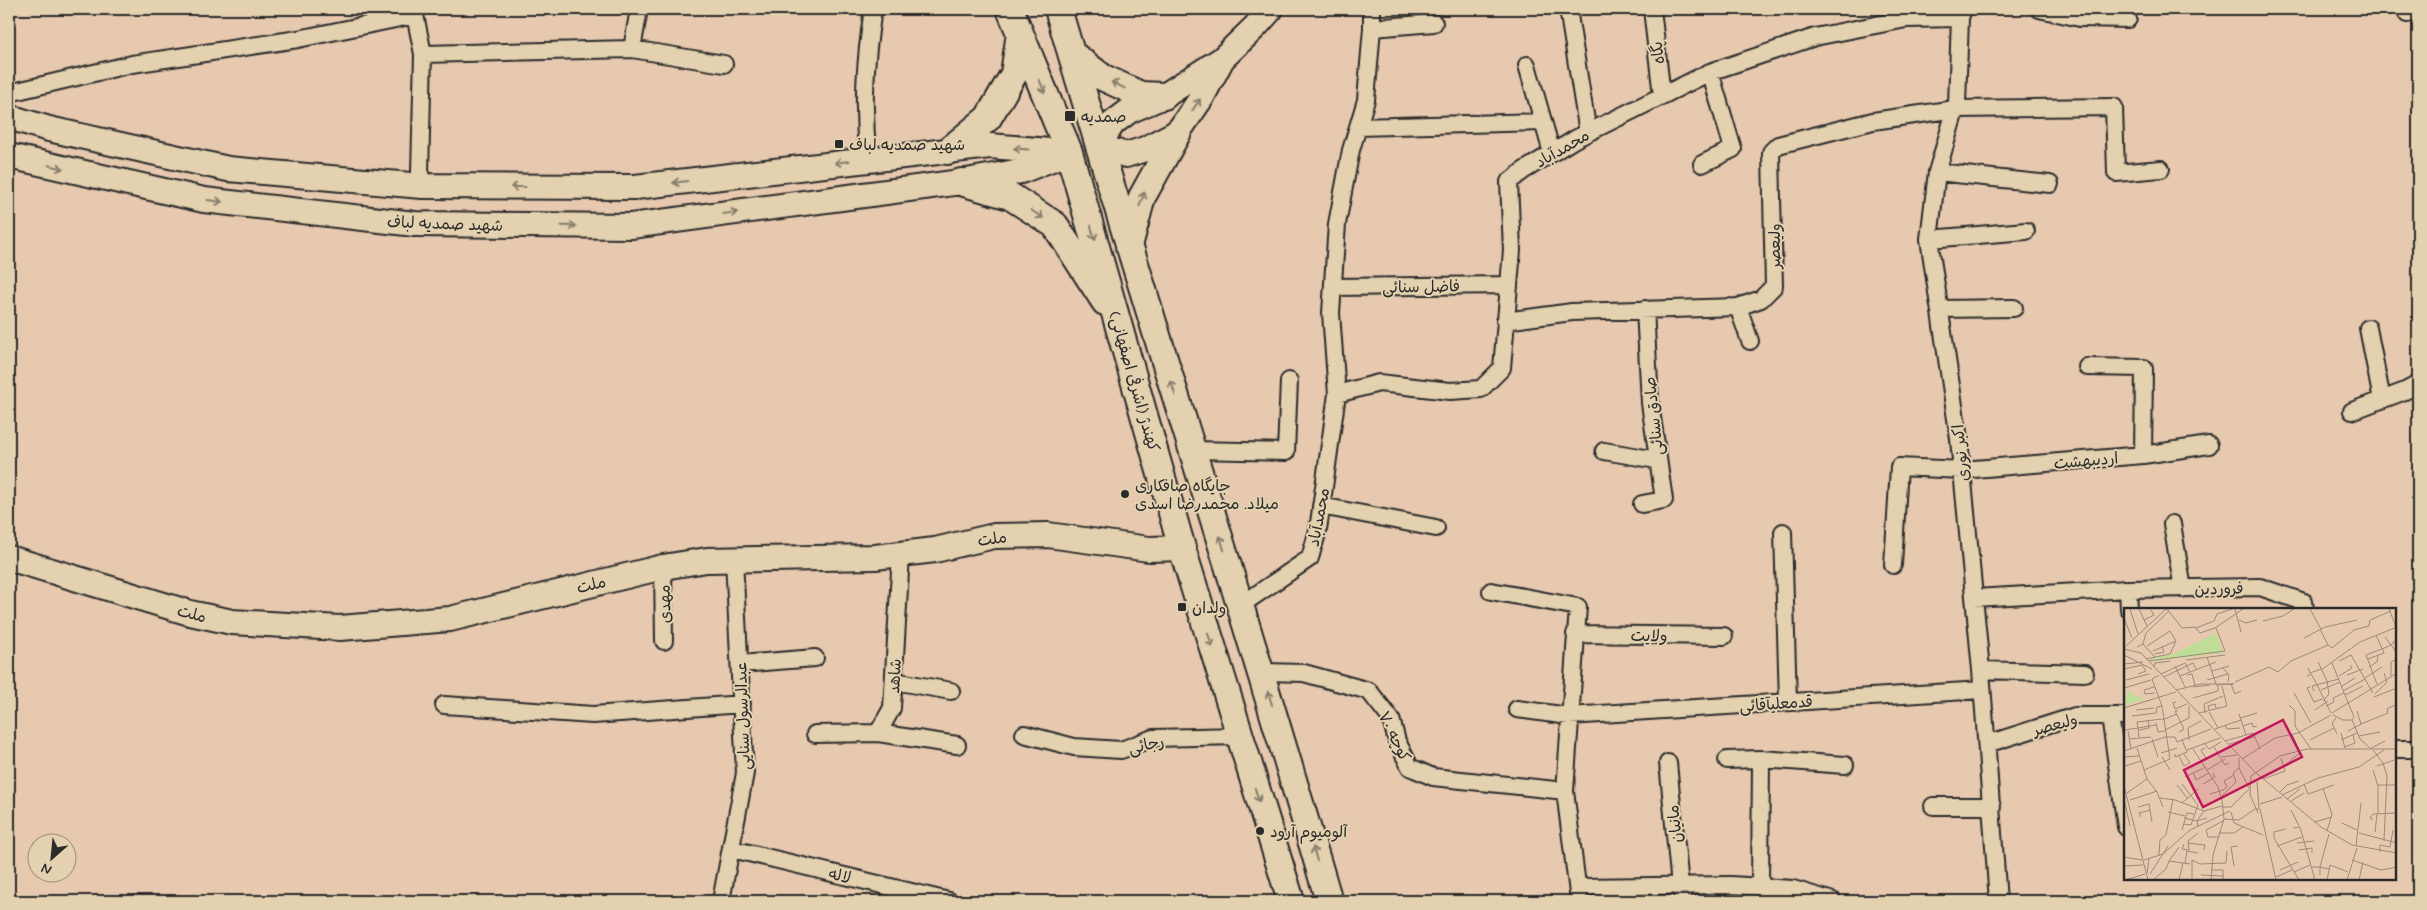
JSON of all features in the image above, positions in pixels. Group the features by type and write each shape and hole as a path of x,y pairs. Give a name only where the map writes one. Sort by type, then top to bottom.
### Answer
{"main road":[{"name":"کهندژ (اشرفی اصفهانی)","path":"1058,9 1098,146 1262,672 1329,901"},
{"path":"1098,146 1114,123 1129,111 1164,96 1222,59 1271,9"},
{"path":"948,151 988,118 1014,74 1015,20"},
{"name":"کهندژ (اشرفی اصفهانی)","path":"1015,20 1069,152 1182,548 1291,901"},
{"path":"1072,54 1102,77 1141,96 1164,96"},
{"path":"1129,246 1142,197 1178,132 1202,97 1222,59"},
{"path":"9,118 49,130 228,169 422,186 635,188 990,146 1069,152 1098,146 1126,155 1145,150 1178,132"},
{"name":"شهید صمدیه لباف","path":"9,156 204,200 415,224 632,226 961,182 1021,171 1069,152"},
{"path":"805,167 812,202"},
{"path":"961,182 1010,196 1055,225 1119,324"},
{"name":"ملت","path":"9,558 190,613 232,622 340,628 450,618 663,567 707,560 875,557 935,550 994,536 1048,535 1149,549 1182,548"}],"street":[{"path":"632,50 639,9"},
{"path":"868,159 864,110 865,63 873,9"},
{"name":"محمدآباد","path":"1241,605 1310,558 1318,530 1337,394 1331,313 1337,224 1358,127 1366,100 1372,9"},
{"path":"1568,9 1588,132"},
{"name":"پگاه","path":"1652,9 1662,96"},
{"path":"2039,9 2080,18 2128,19"},
{"path":"9,93 132,64 298,39 416,12 423,54 420,172 422,186"},
{"name":"محمدآباد","path":"1337,394 1379,382 1450,391 1481,389 1502,368 1512,250 1509,182 1552,153 1588,132 1710,72 1815,37 1906,19 1962,14"},
{"name":"اکبر نوری","path":"1962,14 1956,110 1937,172 1929,239 1962,470 1981,670 1998,901"},
{"path":"1372,28 1434,22"},
{"path":"423,54 632,50 724,64"},
{"path":"1527,65 1552,153"},
{"path":"1702,164 1733,149 1710,72"},
{"name":"ولیعصر","path":"1505,321 1572,312 1738,307 1761,299 1774,286 1771,152 1778,145 1873,121 1956,110 2114,107 2116,172 2161,169"},
{"path":"1358,127 1543,122"},
{"path":"1937,172 2050,184"},
{"path":"1929,239 2026,232"},
{"name":"فاضل سنائی","path":"1333,287 1508,285"},
{"path":"1738,307 1750,341"},
{"path":"1940,309 2014,308"},
{"name":"صادق سنائی","path":"1642,504 1664,500 1650,403 1645,309"},
{"path":"2368,328 2382,400"},
{"path":"2087,367 2144,368 2143,456"},
{"path":"1192,450 1286,452 1289,381"},
{"path":"2352,411 2418,384"},
{"name":"اردیبهشت","path":"1893,565 1899,467 1962,470 2143,456 2209,445"},
{"path":"1604,451 1657,460"},
{"path":"1321,506 1436,528"},
{"path":"2172,524 2183,589"},
{"path":"1783,532 1788,702"},
{"name":"شاهد","path":"878,733 892,708 901,554"},
{"name":"عبدالرسول سنایی","path":"721,901 745,773 734,559"},
{"name":"مهدی","path":"663,567 664,641"},
{"name":"فروردین","path":"1974,598 2128,589 2260,587 2304,602 2304,608"},
{"path":"2128,589 2129,608"},
{"path":"1490,591 1578,607 1565,791 1579,894 1682,894 1760,886 1794,889 1833,901"},
{"name":"ولایت","path":"1576,634 1724,636"},
{"path":"740,664 815,658"},
{"path":"1981,670 2085,673"},
{"name":"کوچه ۷۰","path":"1262,672 1304,673 1370,690 1391,719 1397,740 1410,767 1433,777 1565,791"},
{"path":"894,681 951,691"},
{"name":"قدمعلیآقائی","path":"1518,709 1570,716 1982,690"},
{"path":"444,706 592,715 742,704"},
{"name":"ولیعصر","path":"1987,744 2075,716 2118,716"},
{"path":"2118,716 2124,799"},
{"path":"816,734 878,733 958,745"},
{"name":"رجائی","path":"1024,734 1074,747 1121,750 1154,738 1239,736"},
{"path":"2397,748 2418,749"},
{"path":"1760,886 1761,759"},
{"path":"1727,760 1761,759 1845,766"},
{"name":"مانیان","path":"1668,763 1682,894"},
{"path":"1933,806 1992,806"},
{"name":"لاله","path":"732,849 949,901"}],"place":[{"name":"صمدیه","path":"1070,116"},
{"name":"شهید صمدیه لباف","path":"839,144"},
{"name":"جایگاه صافکاری میلاد. محمدرضا اسدی","path":"1125,494"},
{"name":"ولدان","path":"1182,607"},
{"name":"آلومیوم آرود","path":"1260,831"}]}
